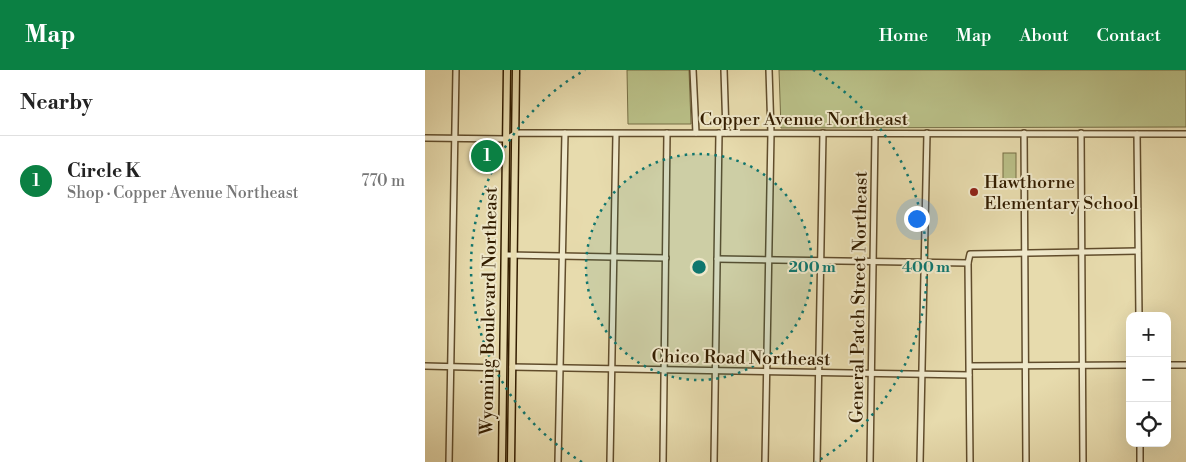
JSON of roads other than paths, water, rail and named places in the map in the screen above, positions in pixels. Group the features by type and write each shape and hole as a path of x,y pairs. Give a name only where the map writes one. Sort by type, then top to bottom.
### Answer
{"main road":[{"name":"Wyoming Boulevard Northeast","path":"502,462 507,70"},
{"name":"Wyoming Boulevard Northeast","path":"511,462 516,70"},
{"path":"504,336 507,345 507,363 512,367"},
{"path":"503,368 508,370 508,399 512,405"}],"street":[{"path":"449,462 456,70"},
{"path":"693,70 696,133"},
{"path":"724,70 726,133"},
{"path":"765,462 771,133 769,70"},
{"name":"General Patch Street Northeast","path":"869,462 875,132"},
{"path":"921,462 927,132"},
{"name":"Copper Avenue Northeast","path":"516,133 927,132 1186,134"},
{"path":"425,138 507,140 516,133"},
{"path":"558,462 565,133"},
{"path":"663,462 667,133"},
{"path":"714,462 719,133"},
{"path":"817,462 823,133"},
{"path":"1023,133 1026,462"},
{"path":"1081,133 1083,462"},
{"path":"610,462 616,134"},
{"path":"1137,134 1139,312"},
{"path":"970,462 969,255 973,253 1138,251"},
{"path":"505,254 666,258"},
{"path":"717,259 968,263"},
{"path":"1171,365 1186,364"},
{"path":"970,366 1126,365"},
{"path":"425,366 503,368"},
{"name":"Chico Road Northeast","path":"512,367 969,375"},
{"path":"1140,447 1140,462"}],"place":[{"name":"Circle K","path":"487,156"},
{"name":"Hawthorne Elementary School","path":"974,192"}]}
